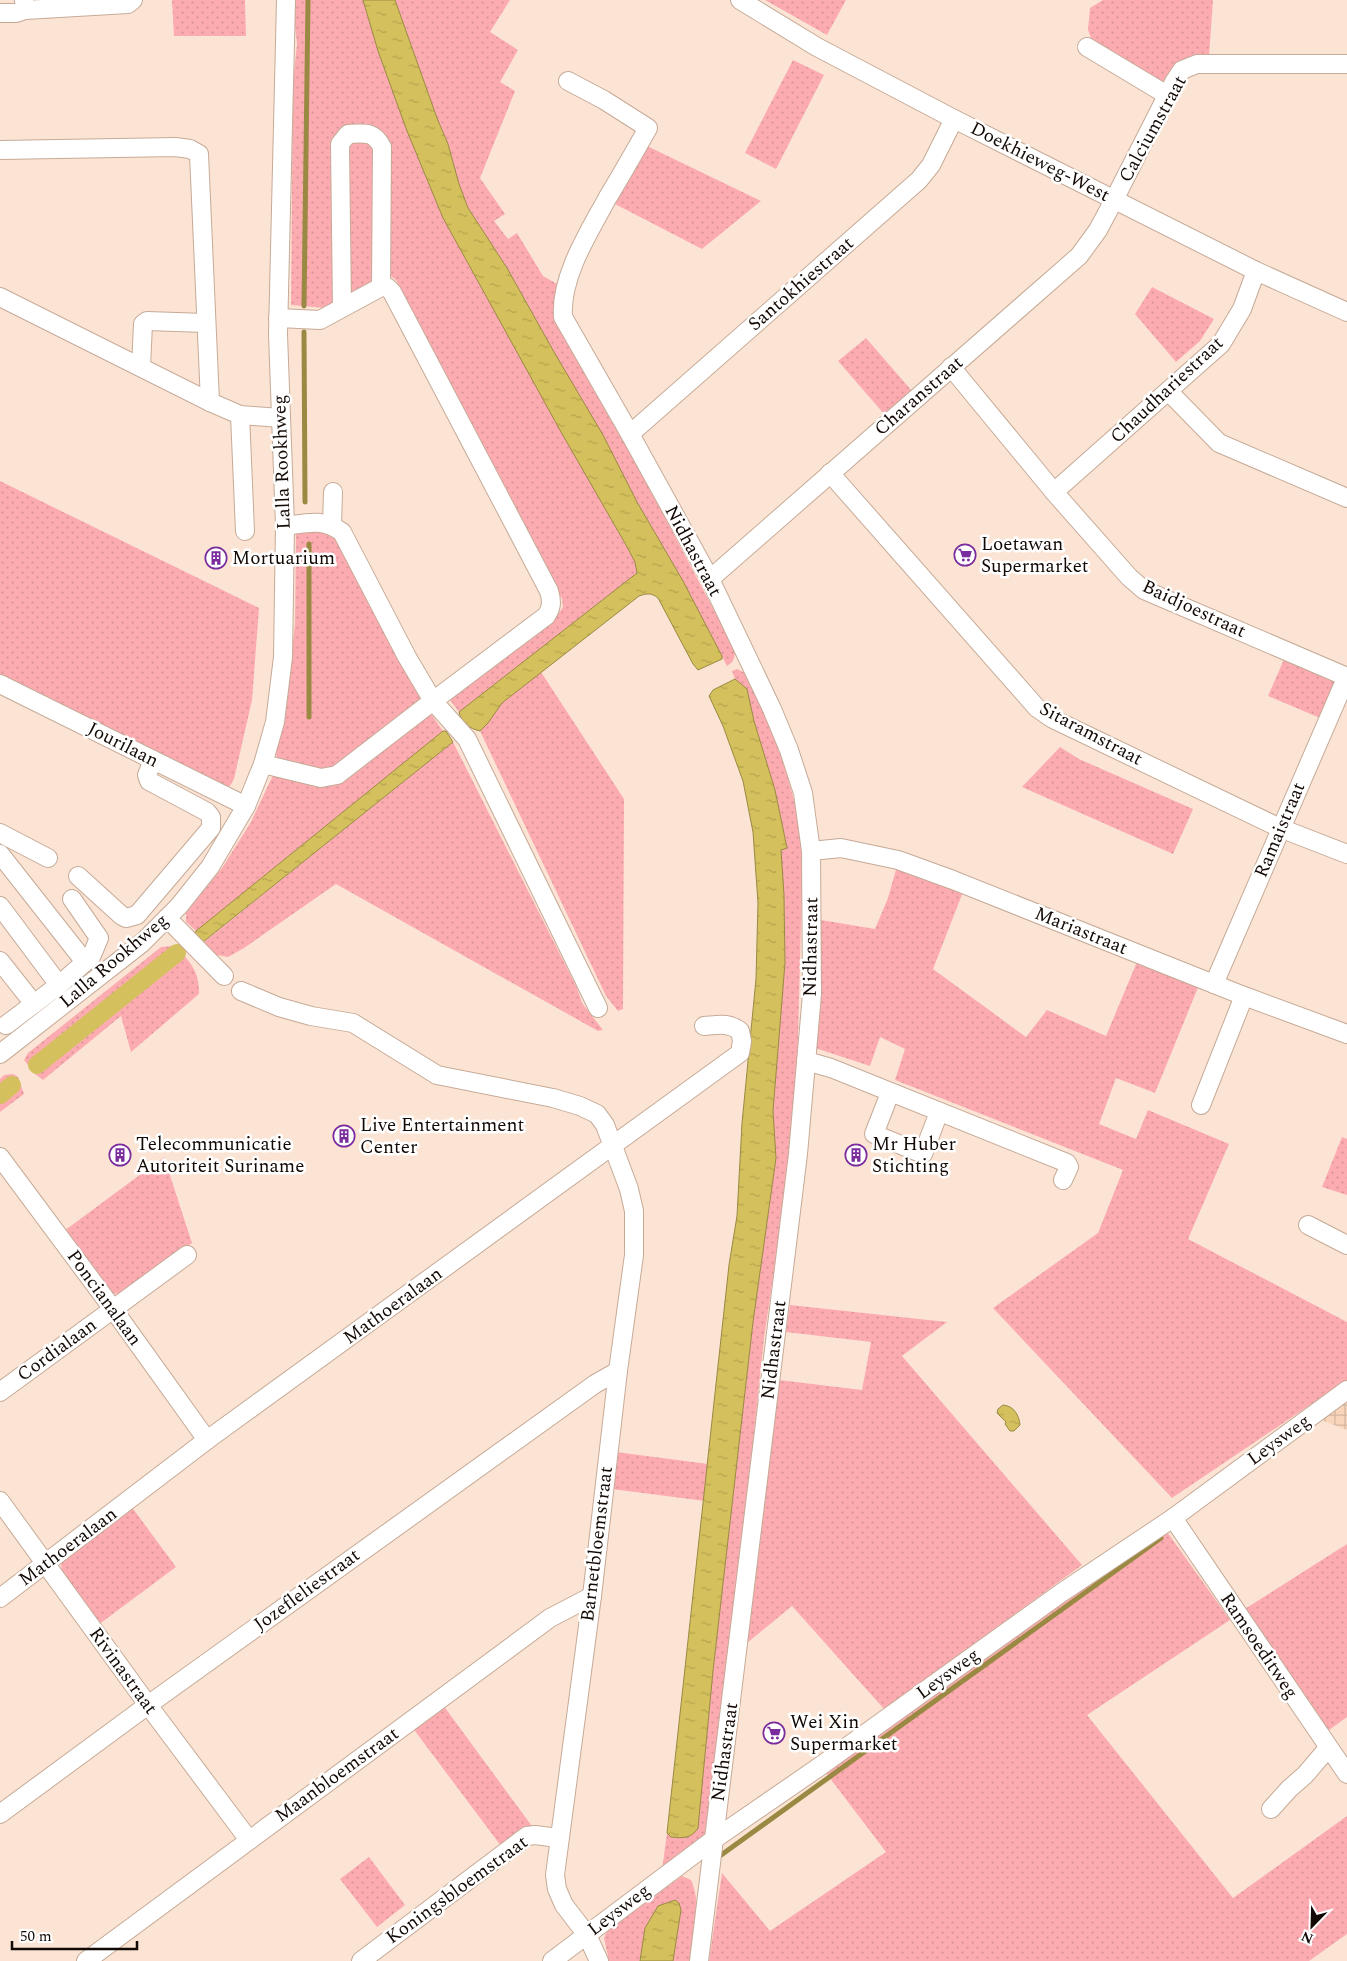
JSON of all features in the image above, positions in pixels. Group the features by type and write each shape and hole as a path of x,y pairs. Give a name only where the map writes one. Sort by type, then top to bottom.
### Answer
{"street":[{"path":"0,13 16,13 24,5 128,4 133,0"},
{"name":"Lalla Rookhweg","path":"5,1040 142,942 179,906 210,867 246,806 263,764 275,722 283,657 285,526 278,318 286,0"},
{"name":"Doekhieweg-West","path":"740,0 817,47 954,120 1256,271 1347,312"},
{"path":"1087,47 1167,95"},
{"name":"Calciumstraat","path":"1114,200 1167,95 1182,70 1197,64 1347,64"},
{"name":"Nidhastraat","path":"568,81 604,100 648,128 583,242 566,286 562,305 562,317 630,434 710,580 772,709 790,750 803,793 811,851 812,994 795,1173 699,1961"},
{"name":"Santokhiestraat","path":"630,434 919,180 931,165 954,120"},
{"path":"342,308 340,144 348,134 367,133 378,138 382,147 381,287"},
{"path":"0,150 175,147 190,149 199,154 210,402"},
{"name":"Charanstraat","path":"710,580 1079,256 1098,230 1114,200"},
{"name":"Chaudhariestraat","path":"1054,492 1221,344 1242,309 1256,271"},
{"path":"263,764 321,778 337,775 546,616 551,609 552,600 392,292 387,287 381,287 320,320 278,318"},
{"path":"0,297 210,402 240,415 281,418"},
{"path":"141,367 144,324 147,321 205,323"},
{"name":"Baidjoestraat","path":"951,367 1054,492 1129,577 1144,590 1347,677"},
{"path":"1169,392 1219,443 1347,498"},
{"path":"240,415 244,531"},
{"name":"Sitaramstraat","path":"830,473 1037,708 1053,719 1280,828 1347,854"},
{"path":"332,525 333,492"},
{"path":"285,526 319,522 332,525 342,532 407,657 433,701 467,739 598,1008"},
{"name":"Ramaistraat","path":"1214,984 1347,677"},
{"name":"Jourilaan","path":"0,684 246,806"},
{"path":"78,876 122,916 126,918 137,915 210,828 211,818 207,812 149,780 147,775 153,760"},
{"path":"0,833 48,858"},
{"name":"Mariastraat","path":"811,851 842,848 898,860 953,880 1244,996 1347,1034"},
{"path":"0,854 85,962"},
{"path":"5,1040 34,1004 85,962 95,951 99,938 72,899"},
{"path":"0,906 58,985"},
{"path":"167,918 224,976"},
{"path":"0,961 34,1004"},
{"name":"Barnetbloemstraat","path":"241,991 279,1007 311,1016 353,1023 437,1075 553,1098 580,1106 597,1114 605,1125 614,1146 630,1190 636,1236 592,1596 558,1838 555,1874 564,1905 587,1935 599,1961"},
{"path":"1201,1105 1244,996"},
{"name":"Mathoeralaan","path":"0,1598 207,1440 740,1053 742,1041 740,1031 734,1026 724,1024 704,1026"},
{"path":"806,1061 831,1068 1067,1163 1068,1167 1062,1180"},
{"path":"890,1093 874,1134 923,1154 939,1112"},
{"name":"Poncianalaan","path":"0,1157 207,1440"},
{"path":"1308,1225 1347,1245"},
{"name":"Cordialaan","path":"0,1392 187,1255"},
{"name":"Jozefleliestraat","path":"0,1814 148,1705 595,1384 618,1371"},
{"name":"Leysweg","path":"552,1961 713,1840 819,1767 1061,1593 1173,1518 1347,1390"},
{"name":"Rivinastraat","path":"0,1501 249,1840"},
{"name":"Ramsoeditweg","path":"1173,1518 1347,1774"},
{"name":"Maanbloemstraat","path":"86,1961 550,1618 592,1596"},
{"path":"1271,1809 1305,1775 1328,1748"},
{"name":"Koningsbloemstraat","path":"361,1961 527,1836 535,1835 558,1838"}],"shaded area":[{"path":"172,0 245,0 246,36 174,36"},
{"path":"292,0 363,0 378,51 407,131 443,218 635,562 637,573 459,712 447,696 559,613 563,607 562,599 396,280 389,275 381,276 326,308 291,305 293,81 297,44"},
{"path":"395,0 510,0 490,32 518,50 500,82 515,91 480,178 505,214 494,221 508,239 517,233 543,276 557,284 554,308 734,648 734,658 727,666 683,581 507,268 468,208 448,144"},
{"path":"765,0 846,0 827,35"},
{"path":"1103,0 1213,0 1209,56 1162,86 1094,46 1088,30 1090,8"},
{"path":"793,60 824,75 776,169 745,153"},
{"path":"647,146 761,201 702,249 611,202"},
{"path":"1152,287 1214,319 1200,341 1176,362 1135,314"},
{"path":"866,338 912,391 885,415 838,361"},
{"path":"0,481 259,608 252,700 234,779 230,786 222,786 0,677"},
{"path":"302,526 338,534 423,701 327,774 278,760 276,754 288,691 295,623 296,533"},
{"path":"1285,657 1335,679 1336,683 1320,718 1268,696"},
{"path":"737,669 747,674 760,701 781,755 797,810 803,861 797,1075 784,1205 764,1338 736,1604 706,1833 702,1839 662,1870 667,1833 671,1837 698,1828 713,1671 753,1322 776,1158 773,1111 785,963 781,850 787,848 775,790 754,721 747,689 735,679 732,671"},
{"path":"541,672 624,799 623,1009 618,1011 606,996 480,731 502,703"},
{"path":"429,711 443,731 196,931 186,922 186,913 222,868 251,822 274,773 312,783"},
{"path":"453,742 577,988 582,1003 603,1030 598,1031 336,884 244,948 228,957 212,954 199,940 204,942"},
{"path":"1060,747 1079,759 1193,809 1173,854 1022,787"},
{"path":"897,866 963,892 933,969 1026,1037 1047,1010 1106,1036 1137,962 1199,985 1155,1093 1116,1078 1099,1124 1136,1139 1148,1110 1229,1144 1188,1239 1347,1322 1347,1380 1172,1498 993,1308 1098,1233 1123,1170 895,1080 905,1049 880,1037 870,1066 815,1048 821,920 875,929 888,898"},
{"path":"173,946 193,967 198,979 199,994 131,1052 121,1016 43,1080 35,1074 24,1060 28,1053 161,947"},
{"path":"13,1074 18,1077 24,1094 0,1112 0,1079 4,1075"},
{"path":"1342,1137 1347,1139 1347,1195 1322,1187"},
{"path":"164,1157 192,1243 122,1293 112,1294 64,1231"},
{"path":"790,1305 947,1322 902,1356 1082,1565 884,1709 792,1606 747,1643 779,1380 862,1390 871,1342 786,1332"},
{"path":"1347,1401 1347,1430 1321,1420"},
{"path":"616,1452 708,1464 705,1501 612,1489"},
{"path":"131,1506 176,1567 98,1625 62,1576 61,1562 65,1556"},
{"path":"1167,1532 1230,1620 1087,1715 1233,1898 1347,1816 1347,1934 1309,1961 709,1961 722,1873 770,1931 886,1852 826,1773 1006,1640"},
{"path":"1347,1544 1347,1717 1325,1733 1240,1612"},
{"path":"443,1705 534,1829 501,1846 412,1727"},
{"path":"369,1857 405,1905 377,1927 340,1879"},
{"path":"682,1876 691,1880 696,1899 697,1931 693,1961 673,1961 681,1910 675,1900 658,1906 645,1928 640,1961 609,1961 604,1938 607,1931"}],"water":[{"path":"363,0 395,0 448,144 468,208 507,268 603,435 637,502 683,581 722,659 698,670 658,598 651,594 644,594 502,703 480,731 469,727 462,719 459,712 637,573 635,562 626,545 561,432 443,218 407,131 378,51"},
{"path":"735,679 747,689 754,721 775,790 787,848 781,850 785,963 773,1111 776,1158 753,1322 713,1671 698,1828 690,1836 679,1838 671,1837 667,1833 729,1265 737,1216 742,1123 756,979 758,903 753,832 743,781 723,726 709,696 713,690"},
{"path":"443,731 446,731 453,742 203,942 199,940 195,934 196,931"},
{"path":"1003,1405 1013,1409 1018,1418 1020,1425 1014,1431 1010,1431 1005,1424 1006,1422 997,1413 998,1409"},
{"path":"675,1900 679,1903 681,1910 673,1961 640,1961 645,1928 658,1906"}],"waterway":[{"path":"304,306 308,0"},
{"path":"304,332 305,502"},
{"path":"309,544 309,717"},
{"path":"37,1065 177,953"},
{"path":"0,1095 12,1085"},
{"path":"717,1858 1161,1538"}],"place":[{"name":"Loetawan Supermarket","path":"965,555"},
{"name":"Mortuarium","path":"216,558"},
{"name":"Live Entertainment Center","path":"344,1136"},
{"name":"Telecommunicatie Autoriteit Suriname","path":"120,1155"},
{"name":"Mr Huber Stichting","path":"856,1155"},
{"name":"Wei Xin Supermarket","path":"774,1733"}]}
